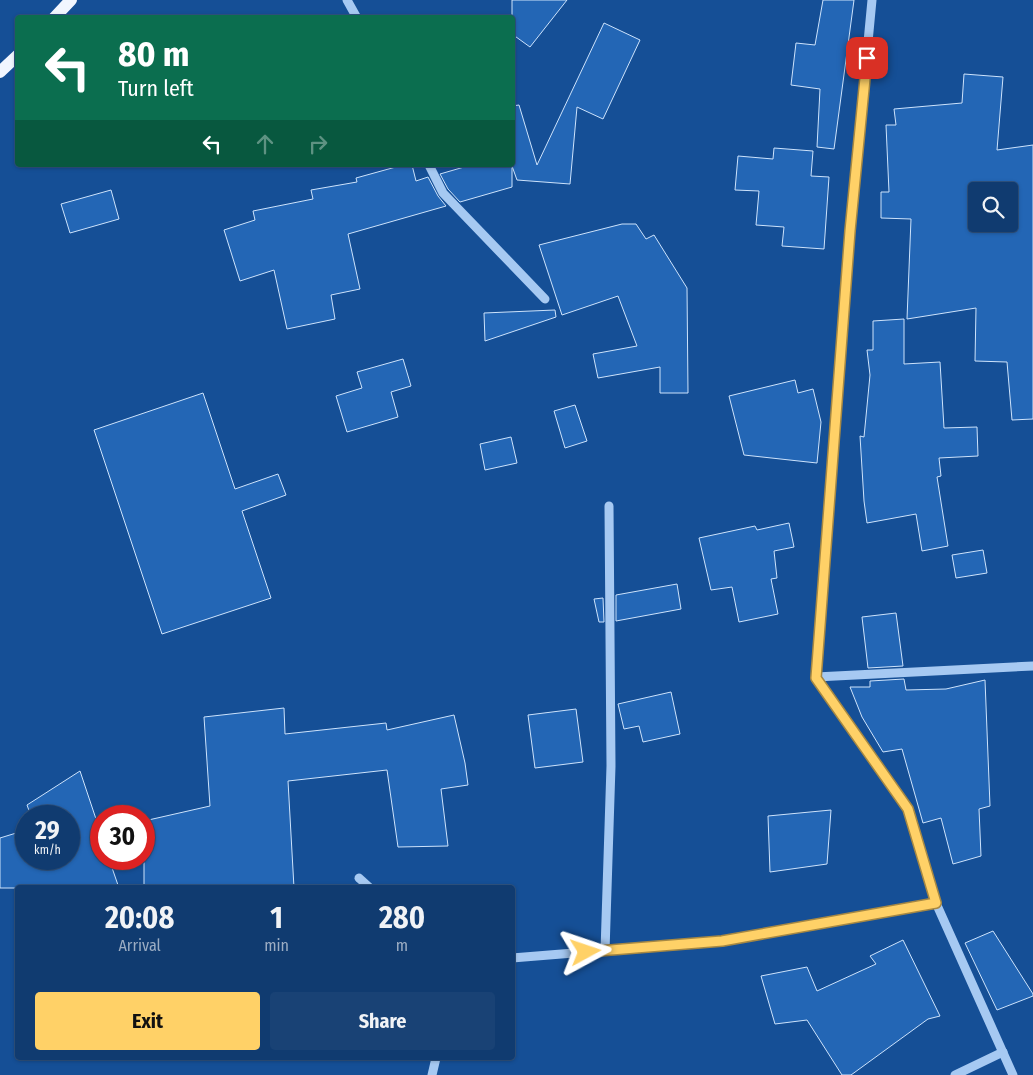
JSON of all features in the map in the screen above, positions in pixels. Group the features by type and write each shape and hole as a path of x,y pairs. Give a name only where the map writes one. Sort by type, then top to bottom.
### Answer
{"main road":[{"path":"57,15 71,0"},
{"path":"0,72 15,58"}],"street":[{"path":"347,0 355,15"},
{"path":"872,0 850,231 816,678 908,809 936,903 1013,1075"},
{"path":"431,167 443,193 545,299"},
{"path":"604,951 611,766 609,506"},
{"path":"816,678 1033,666"},
{"path":"359,878 367,885"},
{"path":"515,958 722,941 936,903"},
{"path":"955,1075 1003,1052"},
{"path":"432,1075 436,1060"}],"building":[{"path":"512,0 567,0 530,47 515,36 515,15 512,15"},
{"path":"823,0 854,0 834,149 817,147 820,89 791,85 796,43 815,45"},
{"path":"604,23 640,40 603,119 577,107 570,184 517,180 512,167 515,167 515,106 519,105 537,165"},
{"path":"964,74 1003,77 997,150 1033,145 1033,419 1012,420 1007,362 975,361 976,308 907,319 911,219 881,218 881,192 889,192 886,125 896,125 894,109 962,103"},
{"path":"774,148 813,151 811,176 829,177 824,249 782,246 784,227 756,225 759,191 735,190 738,156 773,159"},
{"path":"396,167 412,167 416,181 428,177 438,196 446,206 348,234 360,289 331,295 335,319 287,329 274,270 240,281 224,230 255,220 253,211 313,199 311,190 357,182 356,178"},
{"path":"464,167 512,167 512,187 460,202 448,189 440,174"},
{"path":"111,190 119,219 70,233 61,204"},
{"path":"622,224 636,224 646,239 654,235 687,288 688,393 660,393 660,367 598,378 593,354 637,346 618,296 562,315 539,245"},
{"path":"555,310 556,317 485,341 484,313"},
{"path":"904,319 904,364 940,362 944,428 977,427 978,456 939,458 941,476 937,477 948,546 922,551 916,514 867,523 864,501 860,436 864,437 870,375 867,350 873,350 873,321"},
{"path":"403,359 411,386 391,392 398,417 347,432 336,396 362,388 357,372"},
{"path":"795,380 798,393 813,389 821,422 817,463 744,455 729,396"},
{"path":"203,393 235,489 278,474 286,495 242,511 271,598 162,634 94,430"},
{"path":"575,405 587,441 565,448 554,411"},
{"path":"511,437 517,463 485,470 480,444"},
{"path":"789,523 794,547 774,551 777,578 771,579 778,614 739,622 732,587 711,590 699,538 755,526 757,530"},
{"path":"983,550 987,573 956,578 952,555"},
{"path":"677,584 681,609 616,621 616,595"},
{"path":"603,598 604,622 599,622 594,599"},
{"path":"896,613 903,666 868,668 862,617"},
{"path":"904,679 906,690 946,689 985,680 990,806 979,809 981,856 953,864 941,818 923,823 902,749 883,752 862,717 850,687 870,687 870,681"},
{"path":"671,692 680,734 643,742 639,726 624,729 618,704"},
{"path":"284,708 285,734 386,723 387,730 454,715 468,785 441,789 448,846 398,847 387,770 288,781 294,885 144,885 144,870 155,870 155,818 210,806 204,717"},
{"path":"576,709 583,762 535,768 528,715"},
{"path":"80,771 91,805 90,870 113,870 118,885 15,885 15,888 0,888 0,838 15,833 15,870 80,870 80,805 27,805"},
{"path":"831,810 827,864 770,872 768,816"},
{"path":"993,931 1033,994 1033,996 997,1010 965,943"},
{"path":"903,940 940,1016 928,1019 851,1075 842,1075 807,1020 775,1024 761,976 807,967 817,991 876,964 870,956"}],"route":[{"path":"586,952 722,941 936,903 908,809 816,678 850,231 867,58"}]}
